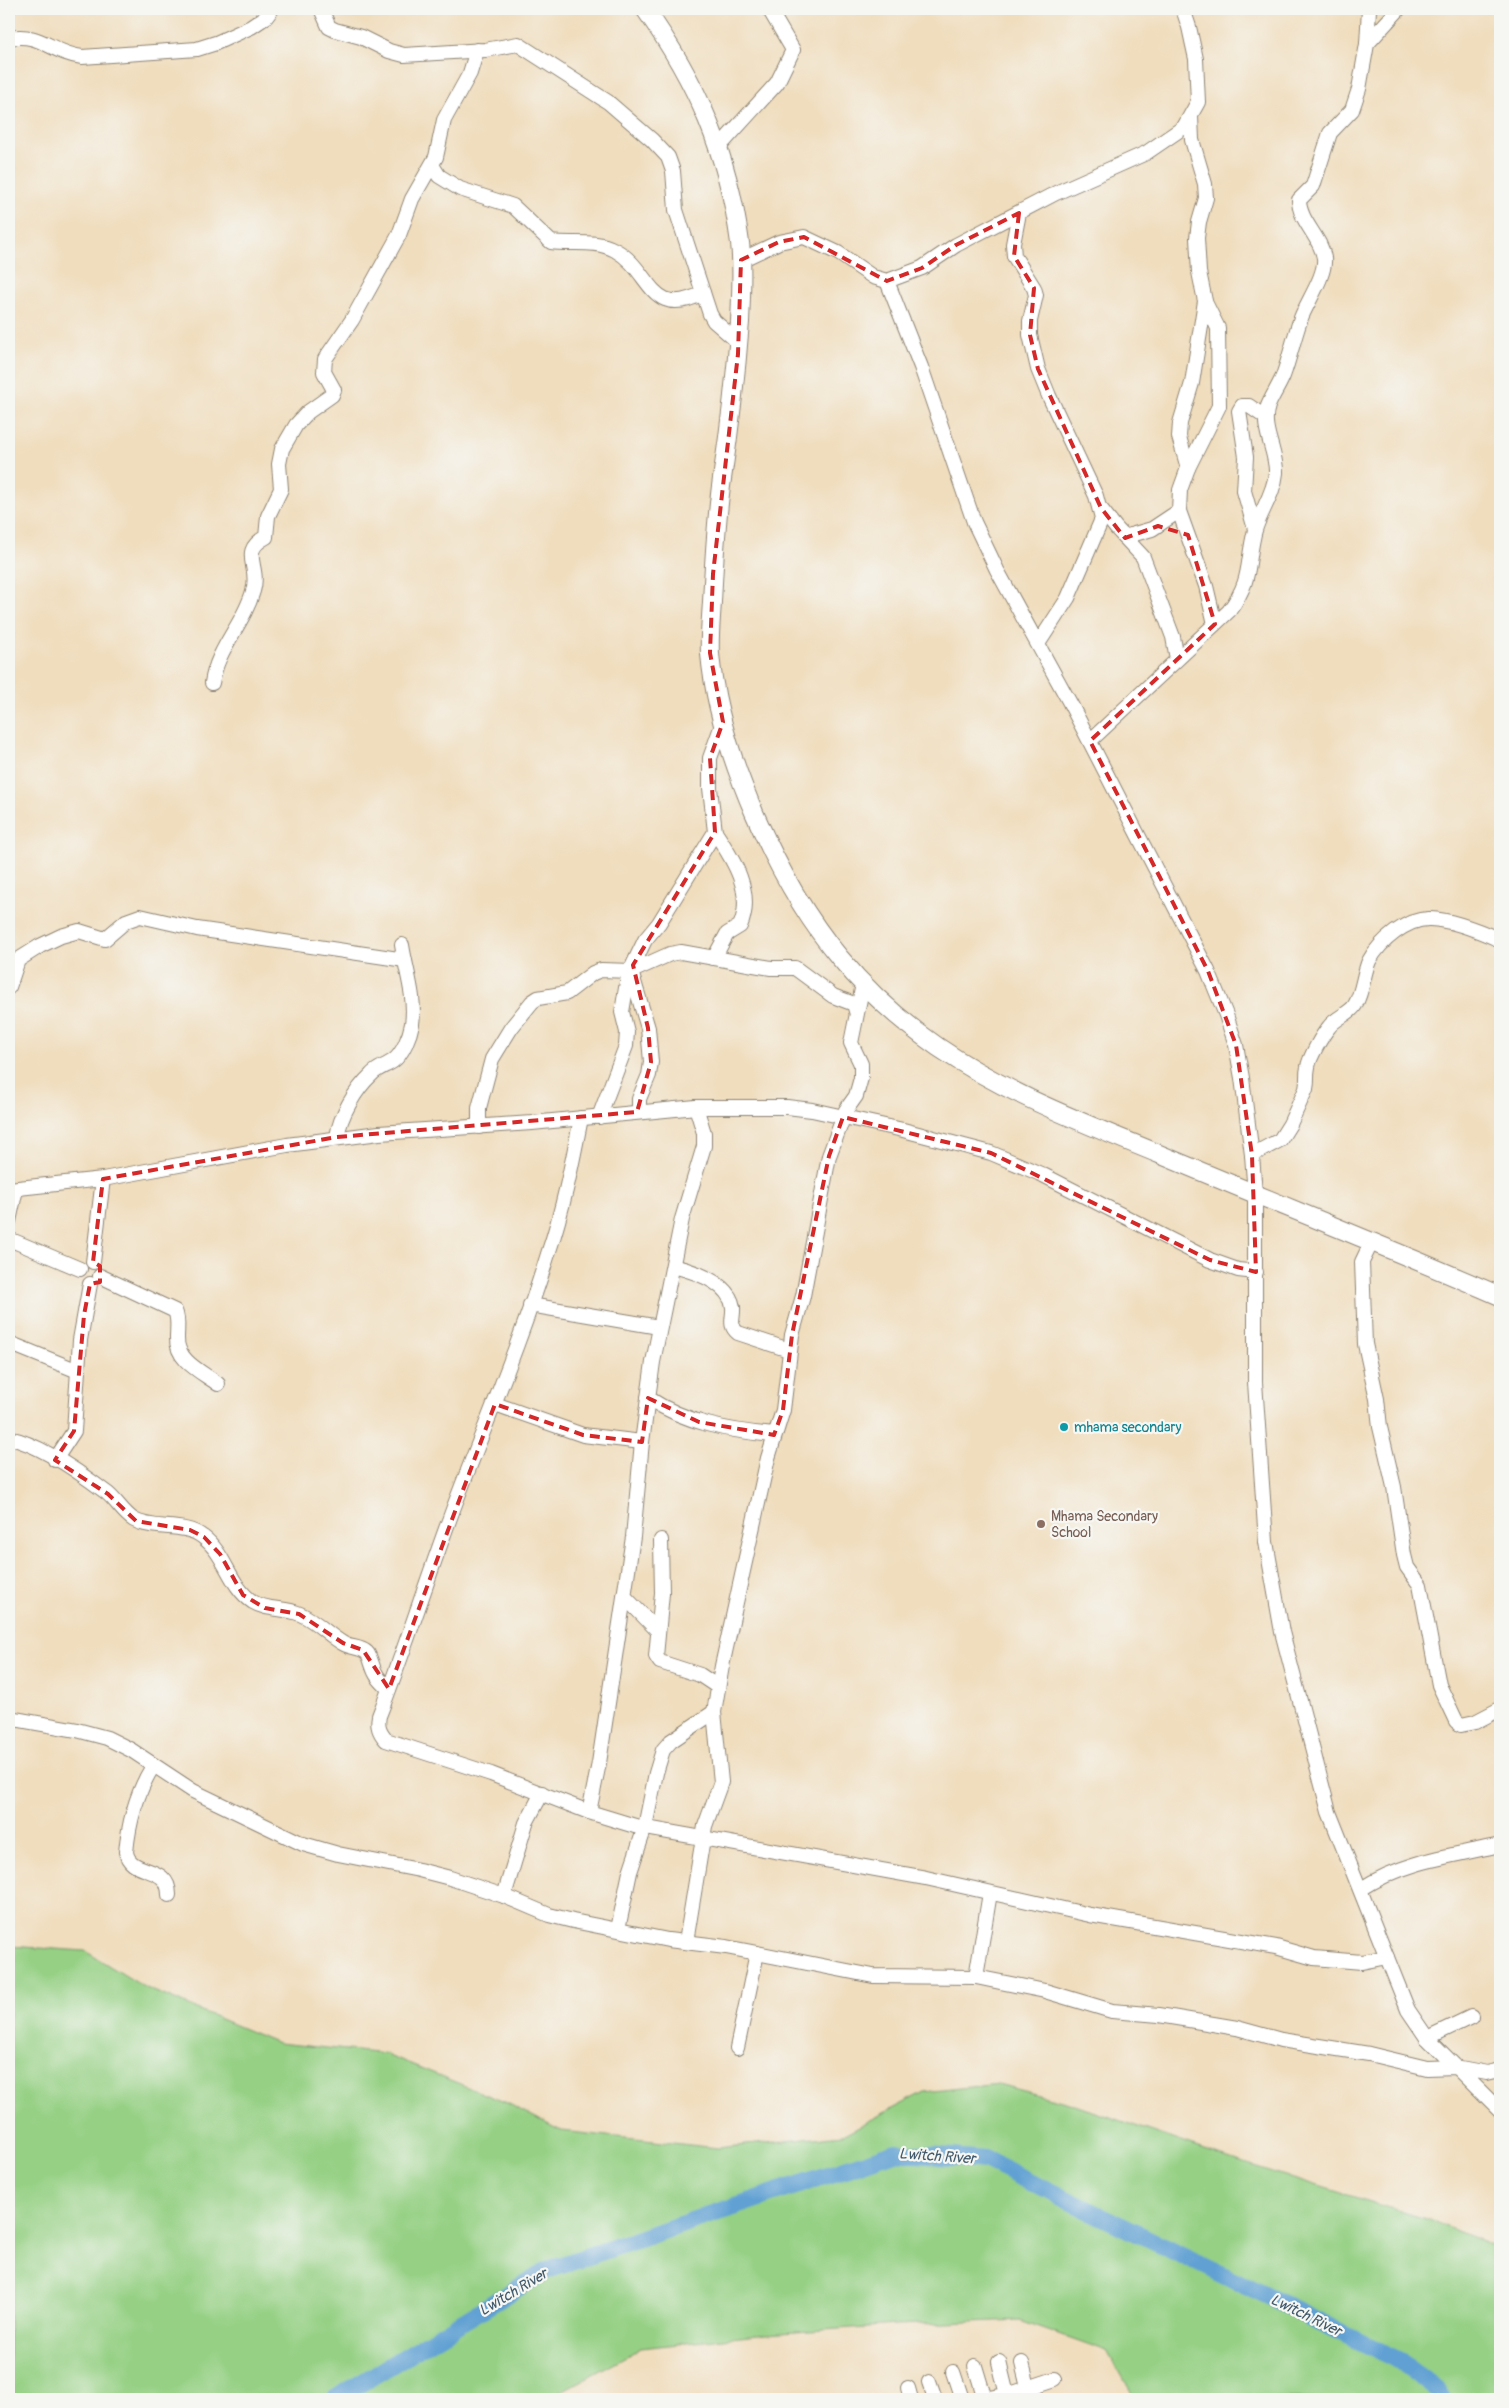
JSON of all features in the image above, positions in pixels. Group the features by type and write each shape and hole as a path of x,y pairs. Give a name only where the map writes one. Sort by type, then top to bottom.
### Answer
{"main road":[{"path":"645,9 673,52 705,109 728,179 740,246 738,342 718,505 710,653 723,722 744,790 773,852 821,934 863,984 912,1028 972,1069 1080,1122 1372,1241 1500,1296"}],"street":[{"path":"9,38 20,36 35,38 65,54 82,57 197,49 216,43 251,27 272,9"},
{"path":"321,9 329,27 361,37 389,51 404,55 477,50 518,44 565,77 608,102 659,147 671,163 676,210 710,314 714,321 738,342"},
{"path":"718,148 777,82 794,50 769,9"},
{"path":"741,260 779,242 804,237 838,253 873,277 887,281 922,268 956,245 1056,193 1146,153 1184,127 1198,102 1196,59 1189,27 1182,9"},
{"path":"1090,741 1229,611 1245,587 1256,528 1273,488 1276,472 1275,454 1265,417 1267,408 1283,376 1301,319 1315,288 1324,260 1315,234 1299,210 1299,200 1313,186 1330,133 1352,110 1359,89 1367,44 1369,9"},
{"path":"1367,44 1399,9"},
{"path":"212,682 216,663 242,620 253,592 256,575 251,557 256,544 266,536 268,516 281,489 279,464 282,449 296,425 308,412 332,394 334,390 324,372 325,359 352,320 399,235 412,199 436,157 444,120 470,73 477,50"},
{"path":"1191,116 1192,140 1205,184 1206,198 1199,222 1199,272 1204,301 1218,328 1219,406 1188,468 1180,490 1179,511 1206,586 1215,624"},
{"path":"432,165 439,176 460,189 513,206 551,242 588,242 614,250 630,263 661,298 672,301 688,301 703,293"},
{"path":"1019,213 1013,244 1014,256 1034,288 1036,295 1030,321 1030,335 1038,369 1100,508 1124,537 1138,550 1148,569 1173,637 1177,659"},
{"path":"887,281 921,368 974,522 997,570 1090,741 1208,971 1236,1044 1252,1155 1255,1194 1255,1382 1264,1521 1271,1575 1282,1632 1321,1783 1336,1828 1408,2010 1426,2038 1500,2111"},
{"path":"1188,468 1179,437 1180,424 1192,383 1204,301"},
{"path":"1256,528 1244,491 1246,457 1239,411 1242,406 1249,406 1265,417"},
{"path":"1038,644 1068,598 1102,524 1100,508"},
{"path":"1124,537 1158,526 1179,511"},
{"path":"1158,526 1188,535"},
{"path":"714,958 727,934 740,926 746,902 738,871 715,832 710,788 710,758 723,722"},
{"path":"599,1117 626,1046 627,1032 622,1012 636,955 659,923 715,832"},
{"path":"9,988 18,960 25,954 62,936 79,931 106,939 126,921 140,916 197,929 405,960"},
{"path":"1252,1155 1283,1136 1306,1090 1308,1082 1307,1071 1311,1056 1328,1028 1352,1010 1361,990 1370,960 1381,945 1396,931 1421,920 1431,919 1472,929 1500,940"},
{"path":"337,1138 340,1121 362,1085 370,1075 395,1060 407,1039 412,1025 413,1009 402,945"},
{"path":"479,1127 479,1108 492,1059 511,1028 532,1002 538,998 567,993 593,973 601,970 631,970 676,952 771,968 795,968 833,996 854,1004 856,1012"},
{"path":"631,970 648,1028 651,1062 650,1076 639,1099 639,1112"},
{"path":"686,1942 703,1837 707,1819 721,1782 714,1712 718,1687 774,1435 784,1402 790,1350 829,1156 843,1117 856,1096 861,1078 861,1064 851,1043 863,984"},
{"path":"9,1221 12,1189 102,1180 337,1138 412,1130 479,1127 696,1108 787,1107 912,1132 991,1153 1043,1175 1210,1260 1238,1270 1256,1272"},
{"path":"589,1812 599,1764 633,1537 642,1442 659,1327 682,1219 704,1146 704,1133 696,1108"},
{"path":"581,1118 559,1216 530,1305 495,1404 458,1495 378,1716 377,1725 380,1734 386,1740 491,1774 589,1812 645,1827 807,1858 926,1878 1090,1916 1265,1945 1314,1958 1357,1962 1386,1956"},
{"path":"93,1262 102,1180"},
{"path":"9,1239 80,1269"},
{"path":"1372,1241 1362,1262 1366,1352 1377,1399 1381,1436 1394,1487 1404,1555 1407,1567 1420,1585 1439,1685 1456,1721 1461,1724 1475,1722 1500,1709"},
{"path":"80,1269 87,1263 93,1262"},
{"path":"55,1460 74,1432 78,1371 95,1280 100,1269 93,1262"},
{"path":"672,1266 708,1278 722,1290 731,1302 732,1326 738,1333 790,1350"},
{"path":"80,1269 81,1280 95,1280 175,1311 178,1316 177,1340 179,1352 192,1366 218,1384"},
{"path":"530,1305 659,1327"},
{"path":"9,1344 78,1371"},
{"path":"648,1398 663,1407 699,1422 742,1431 774,1435"},
{"path":"495,1404 583,1435 642,1442"},
{"path":"9,1438 35,1446 108,1494 136,1521 154,1526 190,1530 204,1537 220,1554 243,1595 266,1608 287,1609 307,1617 343,1643 363,1650 368,1654 375,1674 389,1689"},
{"path":"661,1540 662,1593 655,1651 657,1660 693,1672 718,1687"},
{"path":"624,1596 657,1630"},
{"path":"618,1929 630,1872 645,1827 656,1773 663,1750 671,1741 714,1712"},
{"path":"9,1718 77,1730 107,1738 131,1750 193,1791 311,1847 419,1870 504,1896 549,1915 873,1976 976,1977 1045,1991 1112,2012 1159,2015 1237,2028 1281,2040 1369,2054 1427,2068 1455,2067 1482,2073 1500,2070"},
{"path":"153,1766 145,1780 133,1811 126,1852 127,1858 133,1864 161,1877 169,1888 169,1896"},
{"path":"504,1896 526,1823 542,1793"},
{"path":"1361,1889 1383,1876 1414,1864 1500,1845"},
{"path":"976,1977 990,1893"},
{"path":"737,2048 757,1953"},
{"path":"1426,2038 1471,2016"},
{"path":"999,2362 1008,2397"},
{"path":"1022,2363 1030,2393"},
{"path":"975,2366 984,2399 1030,2393 1055,2379"},
{"path":"953,2372 962,2399"},
{"path":"929,2382 935,2399"}],"highlighted area":[{"path":"1019,213 1014,256 1034,288 1030,335 1038,369 1101,508 1125,538 1158,526 1188,535 1215,624 1090,741 1208,971 1236,1045 1252,1155 1256,1272 1210,1260 991,1153 843,1117 829,1156 792,1335 783,1410 774,1435 699,1422 648,1398 642,1442 583,1435 495,1404 389,1689 363,1650 343,1643 299,1614 265,1608 243,1595 220,1554 204,1537 190,1530 136,1521 108,1494 55,1460 74,1431 84,1315 90,1284 100,1282 100,1266 93,1262 103,1179 337,1137 637,1112 651,1062 648,1028 633,965 715,832 710,758 723,722 710,653 713,574 738,354 741,260 779,242 804,237 887,281 922,268 956,245"}],"green space":[{"path":"9,1946 85,1951 144,1987 278,2043 386,2054 507,2103 561,2131 718,2148 842,2135 924,2092 998,2084 1069,2103 1234,2160 1426,2219 1500,2248 1500,2399 1134,2399 1107,2351 1020,2320 896,2325 767,2334 641,2348 547,2399 9,2399"}],"waterway":[{"name":"Lwitch River","path":"335,2399 547,2270 895,2152 985,2160 1397,2359 1438,2390 1443,2399"}],"place":[{"name":"mhama secondary","path":"1064,1427"},
{"name":"Mhama Secondary School","path":"1041,1524"}]}
